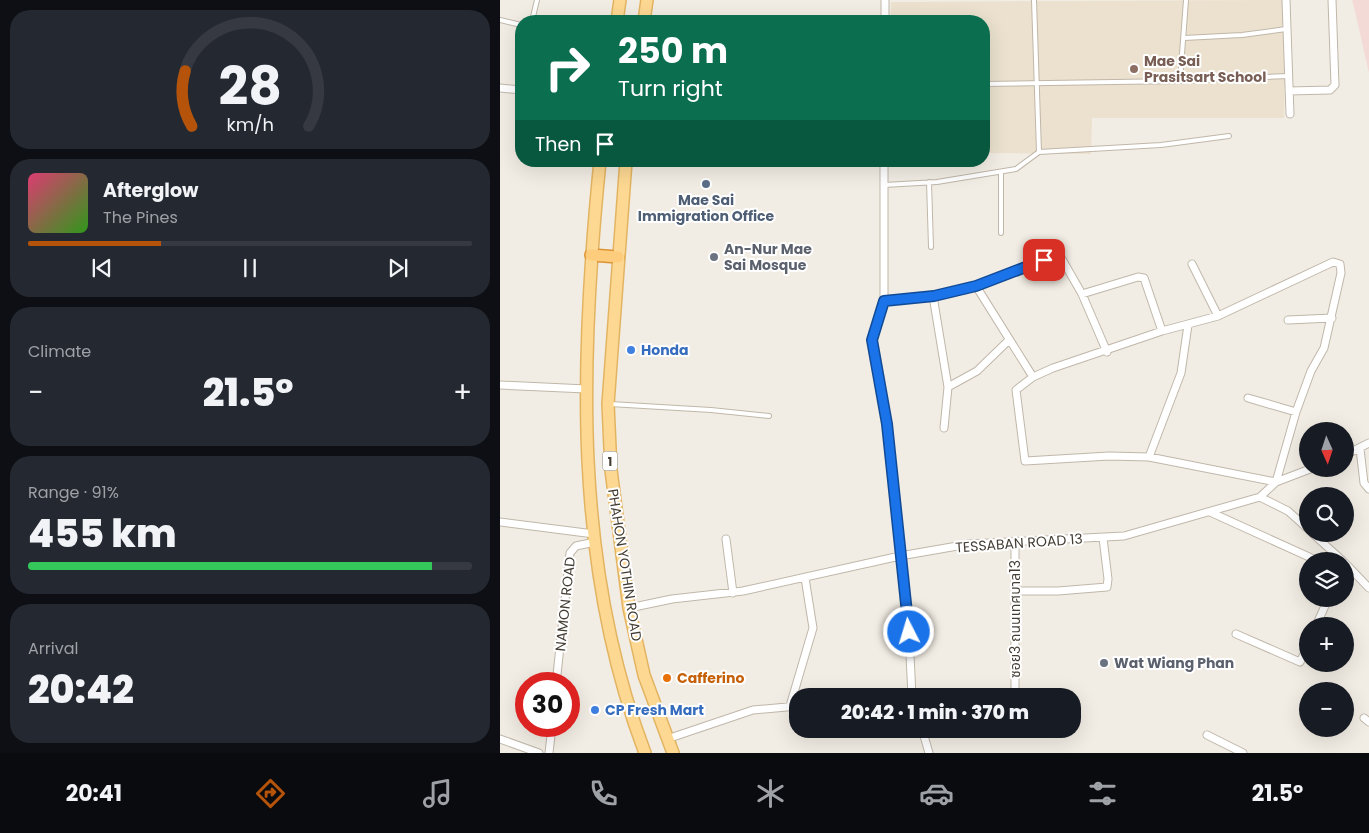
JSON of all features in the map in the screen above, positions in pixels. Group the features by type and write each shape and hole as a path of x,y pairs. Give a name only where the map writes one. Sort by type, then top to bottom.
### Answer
{"highway":[{"path":"591,255 618,257"}],"main road":[{"path":"618,15 620,0"},
{"path":"645,15 647,0"},
{"name":"PHAHON YOTHIN ROAD","path":"599,167 591,255 586,389 589,473 594,538 611,643 631,718 645,753"},
{"name":"PHAHON YOTHIN ROAD","path":"626,167 608,404 611,470 629,608 644,675 673,753"}],"street":[{"path":"885,0 885,15"},
{"path":"1286,0 1290,114"},
{"path":"1289,91 1330,90 1335,85 1332,0"},
{"path":"500,88 515,89"},
{"path":"884,167 884,301 872,340 887,424 900,556 908,615 912,688"},
{"path":"884,301 934,296 976,286 1058,254 1082,294 1107,352"},
{"path":"1333,262 1340,264 1341,273 1324,348 1311,371 1296,412 1276,482 1149,457 1109,456 1025,461 1016,390 1034,377 1053,368 1107,352 1162,331 1218,316 1333,262"},
{"path":"1192,264 1218,316"},
{"path":"1082,294 1138,277 1144,278 1162,331"},
{"path":"976,286 1034,377"},
{"path":"934,296 948,387 944,428"},
{"path":"1288,320 1332,318"},
{"path":"1149,457 1181,373 1188,324"},
{"path":"948,387 977,371 1009,340"},
{"path":"500,385 586,389"},
{"path":"1248,398 1296,412"},
{"path":"1354,451 1369,443"},
{"path":"1360,449 1364,483 1369,489"},
{"path":"1299,473 1276,482 1260,497 1288,511 1299,521"},
{"name":"TESSABAN ROAD 13","path":"629,608 672,599 733,593 900,556 969,544 1124,536 1260,497"},
{"path":"1210,512 1299,552"},
{"path":"500,522 594,538"},
{"name":"NAMON ROAD","path":"557,672 570,553 576,546 594,538"},
{"path":"1015,590 1058,591 1107,587 1104,538"},
{"path":"726,539 733,593"},
{"path":"1322,542 1333,552"},
{"name":"ซอย3 ถนนเทศบาล13","path":"1015,543 1015,688"},
{"path":"1354,572 1369,588"},
{"path":"798,688 813,628 805,578"},
{"path":"1236,634 1299,662"},
{"path":"667,739 753,710 789,706"},
{"path":"1207,735 1243,753"},
{"path":"549,753 551,737"},
{"path":"925,738 930,753"},
{"path":"500,739 540,753"}],"lane":[{"path":"533,15 537,0"},
{"path":"1034,0 1039,152"},
{"path":"1180,81 1186,0"},
{"path":"500,20 515,24"},
{"path":"1184,38 1242,35 1286,29"},
{"path":"990,84 1180,81 1288,76"},
{"path":"884,185 930,182 1016,169 1039,152 1125,148 1229,136"},
{"path":"1001,172 1001,233"},
{"path":"930,182 931,247"},
{"path":"608,404 711,410 769,416"}],"shaded area":[{"name":"Mae Sai Prasitsart School","path":"1286,0 1284,118 1092,118 1091,154 990,153 990,15 891,15 891,2"},
{"path":"1352,0 1369,0 1369,73 1354,7"}],"place":[{"name":"Mae Sai Prasitsart School","path":"1134,69"},
{"name":"Mae Sai Immigration Office","path":"706,184"},
{"name":"An-Nur Mae Sai Mosque","path":"714,257"},
{"name":"Honda","path":"631,350"},
{"name":"Wat Wiang Phan","path":"1104,663"},
{"name":"Cafferino","path":"667,678"},
{"name":"CP Fresh Mart","path":"595,710"}],"route":[{"path":"909,632 887,424 872,340 884,301 934,296 976,286 1003,274 1044,260"}]}
